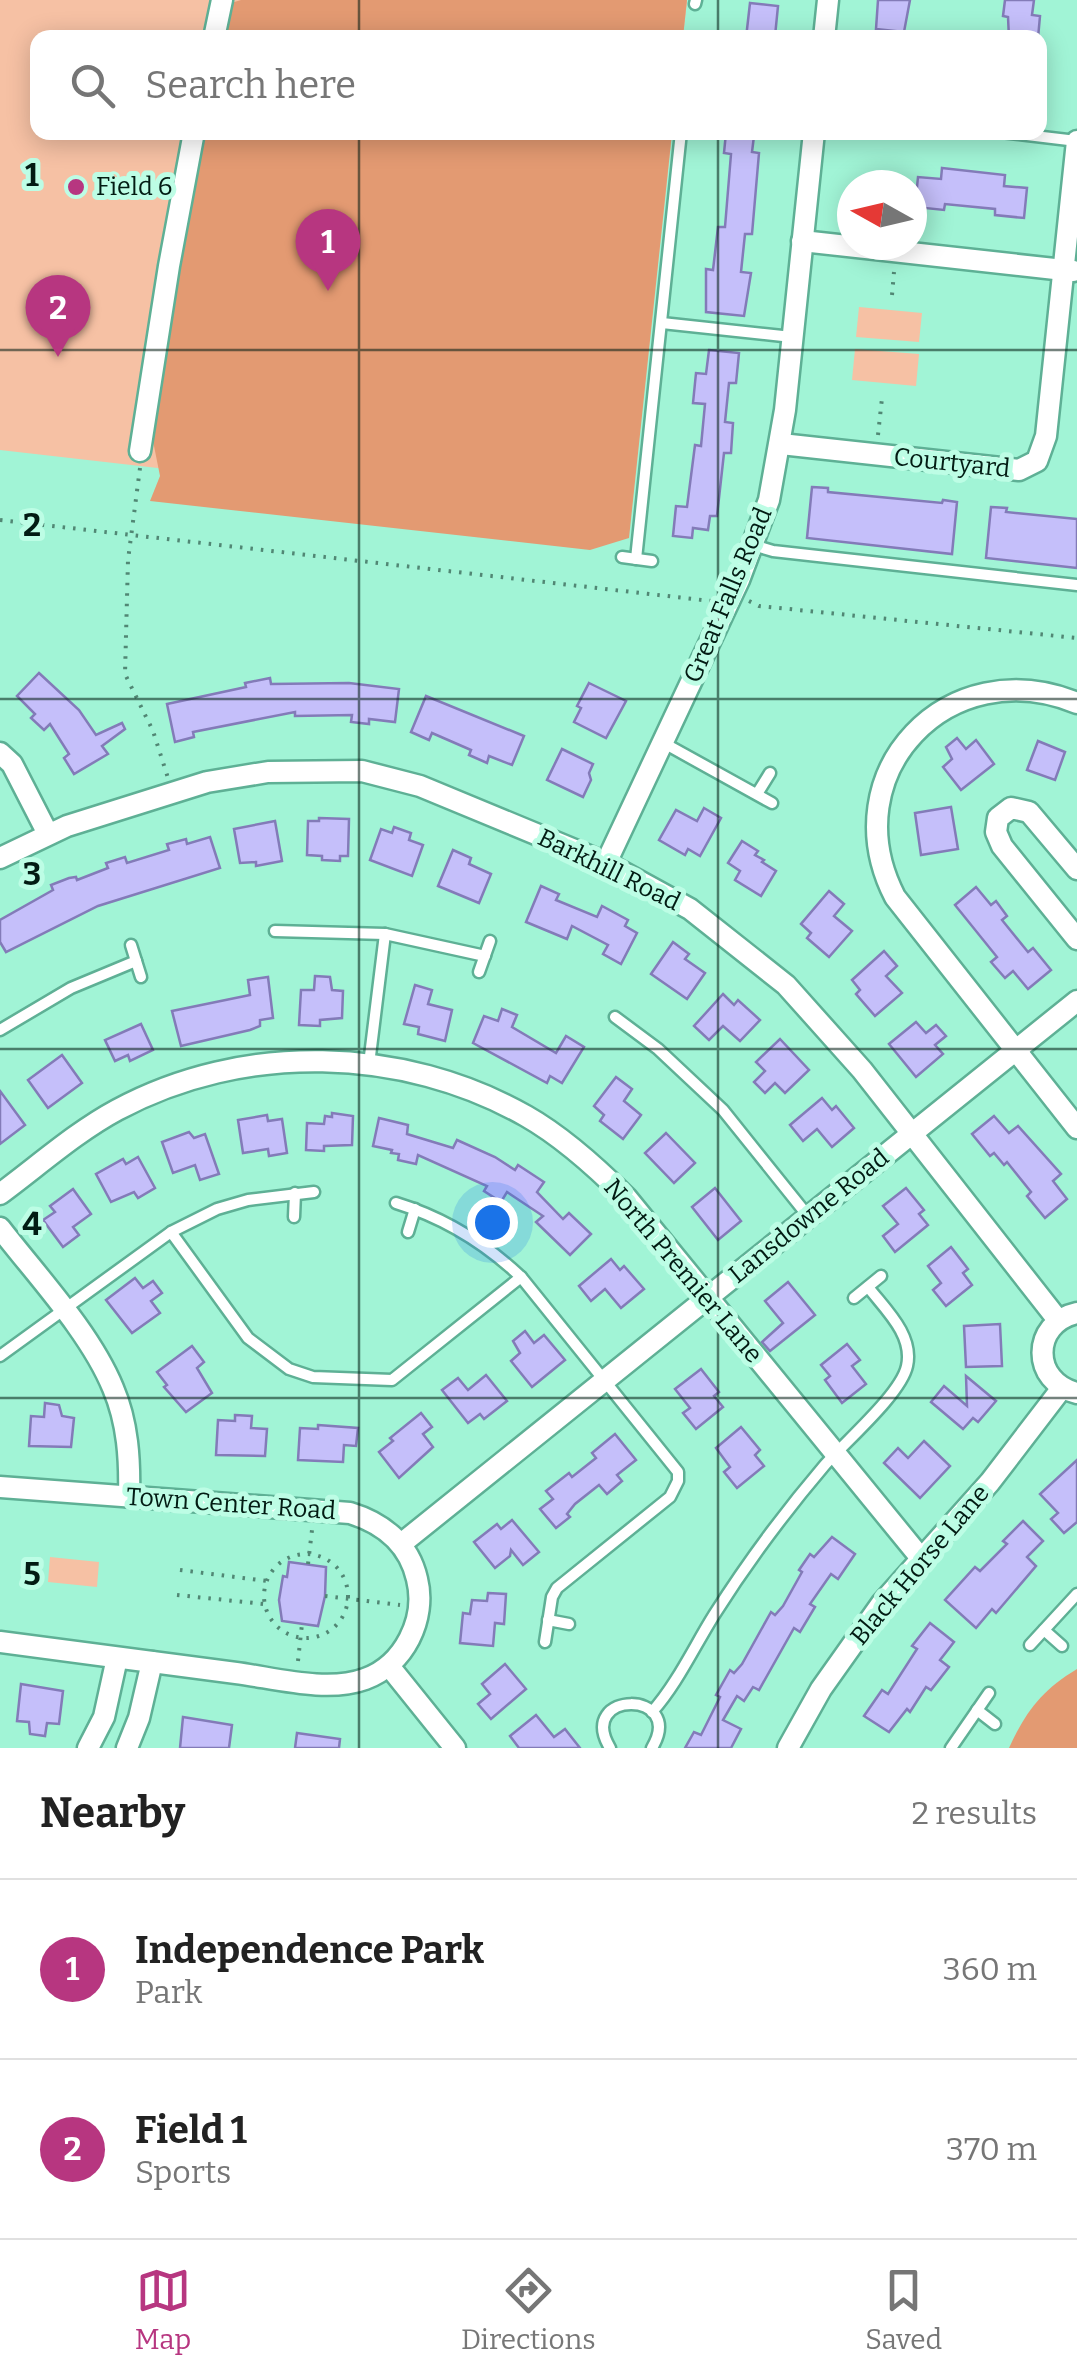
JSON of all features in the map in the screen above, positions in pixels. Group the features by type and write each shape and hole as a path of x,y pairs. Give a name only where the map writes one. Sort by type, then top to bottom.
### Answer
{"street":[{"path":"216,30 222,0"},
{"path":"825,30 828,0"},
{"path":"140,451 168,266 192,140"},
{"name":"Great Falls Road","path":"606,862 730,599 769,500 780,444 813,140"},
{"name":"Courtyard","path":"780,444 1013,470 1037,462 1044,446 1070,271 1077,141"},
{"path":"802,242 1070,271"},
{"path":"1077,703 1038,690 998,690 969,697 940,711 906,740 886,777 876,814 882,867 895,897 1077,1128"},
{"path":"0,753 12,764 48,834"},
{"name":"Barkhill Road","path":"0,858 48,834 172,792 268,772 362,771 420,786 606,862 690,909 786,984 1068,1316"},
{"path":"1077,869 1029,812 1011,808 998,818 996,832 1002,846 1077,939"},
{"name":"Lansdowne Road","path":"401,1544 1077,1001"},
{"name":"North Premier Lane","path":"0,1194 117,1110 165,1090 245,1067 304,1061 369,1064 455,1084 528,1117 560,1138 626,1197 920,1558"},
{"path":"0,1228 63,1309 114,1388 128,1442 129,1497"},
{"path":"1068,1316 1045,1335 1042,1352 1048,1375 1070,1391"},
{"name":"Black Horse Lane","path":"788,1748 852,1644 920,1558 1070,1391"},
{"name":"Town Center Road","path":"0,1487 350,1513 377,1523 401,1544"},
{"path":"0,1642 328,1684 366,1679 389,1666 412,1633 419,1607 415,1571 401,1544"},
{"path":"88,1748 104,1716 117,1658"},
{"path":"128,1748 140,1718 152,1662"},
{"path":"389,1666 455,1748"}],"lane":[{"path":"1047,137 1077,141"},
{"path":"636,559 680,140"},
{"path":"662,323 792,337"},
{"path":"753,545 773,552 1077,586"},
{"path":"622,558 652,561"},
{"path":"662,742 772,804"},
{"path":"757,794 770,774"},
{"path":"275,931 385,934 485,956"},
{"path":"369,1064 385,934"},
{"path":"479,972 490,941"},
{"path":"131,945 141,978"},
{"path":"0,1030 71,988 136,961"},
{"path":"616,1017 658,1048 724,1110 808,1217"},
{"path":"0,1356 170,1232 217,1209 269,1195 314,1192"},
{"path":"294,1217 295,1193"},
{"path":"396,1203 438,1217 490,1249 521,1276 674,1464 678,1481 670,1497 557,1588 545,1642"},
{"path":"408,1232 415,1209"},
{"path":"170,1232 254,1344 296,1373 312,1377 392,1380 521,1276"},
{"path":"854,1298 882,1276"},
{"path":"652,1712 734,1583 834,1455 894,1391 907,1370 909,1357 904,1334 868,1286"},
{"path":"1030,1645 1077,1594"},
{"path":"548,1620 569,1624"},
{"path":"1044,1630 1062,1646"},
{"path":"951,1748 989,1693"},
{"path":"610,1748 604,1726 612,1710 629,1702 652,1712 658,1732 652,1748"},
{"path":"977,1710 995,1724"}],"path":[{"path":"892,295 894,272"},
{"path":"878,435 882,398"},
{"path":"140,451 127,578 124,674 152,731 172,792"},
{"path":"0,520 716,602 742,598 760,606 1077,638"},
{"path":"308,1564 312,1530"},
{"path":"297,1554 310,1554 338,1569 347,1586 348,1600 333,1628 320,1636 300,1638 277,1626 264,1604 264,1591 266,1580 282,1561 297,1554"},
{"path":"180,1570 266,1580"},
{"path":"264,1591 274,1592"},
{"path":"177,1595 264,1604"},
{"path":"325,1596 409,1606"},
{"path":"298,1660 302,1624"}],"shaded area":[{"path":"0,0 687,0 684,30 30,30 30,140 671,140 630,522 0,450"},
{"path":"687,0 684,30 226,30 231,3"},
{"path":"203,140 671,140 629,538 590,550 150,501 160,476 152,436 161,362"},
{"path":"859,307 922,313 919,342 856,337"},
{"path":"855,349 919,354 916,386 852,380"},
{"path":"50,1557 99,1562 97,1587 48,1582"},
{"path":"1077,1669 1077,1748 1009,1748 1036,1702"}],"building":[{"path":"878,0 910,0 904,30 876,29"},
{"path":"1005,0 1034,0 1032,15 1040,16 1039,30 1009,30 1008,17 1003,16"},
{"path":"750,3 778,6 776,30 747,30"},
{"path":"725,140 754,140 752,152 759,153 752,234 745,234 741,272 751,273 744,316 706,312 706,269 713,270 718,227 725,227 731,154 724,153"},
{"path":"942,168 1005,175 1004,186 1027,188 1024,218 995,215 995,209 945,204 944,210 927,208 927,178 941,179"},
{"path":"709,350 739,353 736,383 729,383 725,422 733,423 731,453 724,453 717,516 710,516 708,530 693,528 692,538 673,536 676,506 687,507 695,445 701,446 705,404 693,403 696,373 706,374"},
{"path":"812,487 828,488 828,492 957,502 952,554 807,538"},
{"path":"991,507 1077,519 1077,568 986,558"},
{"path":"39,673 79,710 96,735 122,723 125,729 102,746 108,754 74,774 64,758 69,754 50,724 44,730 17,696"},
{"path":"270,678 271,684 349,683 399,689 395,722 369,719 369,724 351,722 352,715 295,716 295,712 193,732 194,737 175,742 167,704"},
{"path":"589,683 626,701 606,738 574,722"},
{"path":"426,696 524,736 512,765 489,756 487,763 469,755 471,750 432,733 429,740 411,732"},
{"path":"957,738 966,749 976,740 994,764 961,790 943,767 952,759 946,747"},
{"path":"1038,741 1065,752 1055,780 1027,770"},
{"path":"562,749 593,764 583,797 547,780"},
{"path":"951,807 958,849 921,855 915,813"},
{"path":"704,808 721,818 700,856 688,849 685,855 659,840 676,810 697,821"},
{"path":"349,819 348,856 340,856 340,861 307,855 308,821"},
{"path":"275,821 282,861 256,866 256,862 240,863 234,829"},
{"path":"394,827 411,833 409,840 423,845 412,876 370,860 381,829 392,833"},
{"path":"210,837 220,868 98,906 6,952 0,942 0,920 53,890 51,885 69,878 77,880 125,857 127,863 169,850 167,844 186,839 187,844"},
{"path":"742,841 758,851 755,855 776,871 761,896 735,880 740,871 728,863"},
{"path":"453,850 471,858 469,864 491,874 479,903 438,886"},
{"path":"541,886 559,894 556,900 597,917 602,906 628,920 625,926 637,933 621,964 603,954 608,945 572,926 567,939 526,922"},
{"path":"976,887 991,905 996,901 1007,916 1002,920 1028,952 1033,948 1051,970 1028,989 1013,971 1005,978 991,962 997,957 955,905"},
{"path":"829,891 844,904 834,916 852,931 829,957 807,938 811,933 801,924"},
{"path":"673,942 689,954 685,959 705,973 687,999 651,974"},
{"path":"884,951 897,966 886,976 902,993 875,1016 856,994 860,990 852,980"},
{"path":"315,976 330,977 332,990 343,991 342,1018 320,1020 320,1026 299,1025 301,990 314,990"},
{"path":"268,977 273,1018 260,1020 260,1026 250,1030 181,1046 172,1011 250,995 248,980"},
{"path":"415,985 432,990 428,1004 452,1010 445,1041 418,1034 419,1027 404,1024"},
{"path":"723,994 734,1005 738,1000 760,1020 740,1041 723,1026 709,1040 694,1026"},
{"path":"502,1009 517,1015 512,1027 556,1053 566,1036 584,1047 562,1083 550,1076 547,1083 473,1043 484,1016 498,1021"},
{"path":"916,1022 926,1033 936,1025 946,1036 935,1045 943,1054 916,1077 889,1044"},
{"path":"141,1024 153,1050 130,1061 128,1055 115,1061 105,1040"},
{"path":"780,1039 809,1070 785,1093 775,1083 765,1093 754,1082 765,1071 756,1062"},
{"path":"62,1055 82,1083 48,1108 28,1080"},
{"path":"616,1077 632,1089 624,1101 641,1115 623,1139 600,1121 604,1115 594,1106"},
{"path":"0,1091 25,1125 0,1144"},
{"path":"822,1098 832,1110 836,1106 854,1128 832,1147 817,1129 803,1141 790,1125"},
{"path":"332,1113 353,1116 352,1145 306,1150 307,1123 324,1124 325,1116 332,1117"},
{"path":"267,1115 268,1121 282,1119 287,1153 269,1156 268,1149 243,1153 238,1120"},
{"path":"994,1116 1009,1133 1018,1126 1061,1174 1053,1181 1067,1199 1045,1218 1027,1196 1031,1192 1007,1162 1004,1165 994,1153 990,1156 972,1134"},
{"path":"379,1118 408,1125 407,1134 453,1148 457,1140 515,1170 518,1165 544,1182 537,1192 563,1219 569,1213 591,1234 570,1255 536,1222 543,1216 507,1192 501,1202 484,1191 487,1186 418,1155 416,1164 398,1160 399,1154 391,1153 392,1150 373,1146"},
{"path":"189,1132 194,1138 205,1134 219,1174 200,1180 195,1165 173,1173 162,1142"},
{"path":"666,1133 695,1163 674,1183 645,1153"},
{"path":"138,1157 155,1188 138,1198 134,1192 111,1202 96,1174 123,1159 126,1164"},
{"path":"715,1188 741,1221 718,1240 692,1207"},
{"path":"906,1188 924,1210 919,1214 928,1225 895,1252 883,1236 898,1224 883,1206"},
{"path":"73,1189 91,1214 73,1227 79,1235 63,1247 43,1220 55,1212 50,1206"},
{"path":"951,1247 968,1269 963,1273 972,1285 946,1306 933,1290 941,1283 928,1266"},
{"path":"611,1259 620,1270 624,1266 644,1289 621,1308 605,1289 591,1301 579,1286"},
{"path":"135,1278 143,1288 153,1281 162,1293 151,1301 160,1313 132,1333 106,1300"},
{"path":"788,1282 815,1315 770,1351 762,1342 783,1323 765,1301"},
{"path":"1000,1324 1002,1366 966,1367 964,1326"},
{"path":"525,1331 534,1343 544,1335 565,1360 532,1387 511,1361 520,1353 513,1341"},
{"path":"847,1344 860,1360 852,1366 866,1384 842,1403 825,1380 830,1376 821,1365"},
{"path":"192,1346 204,1362 197,1368 212,1393 186,1412 164,1387 167,1385 157,1372"},
{"path":"701,1369 719,1392 714,1396 723,1407 696,1429 683,1413 690,1408 675,1389"},
{"path":"486,1375 507,1401 484,1419 480,1414 468,1423 442,1390 458,1378 468,1390"},
{"path":"966,1376 996,1401 978,1422 973,1418 963,1429 931,1402 944,1386 967,1406"},
{"path":"45,1403 59,1405 62,1416 74,1418 71,1447 29,1446 31,1416 44,1417"},
{"path":"421,1413 432,1427 423,1434 433,1447 399,1478 379,1452"},
{"path":"235,1415 252,1416 251,1428 267,1429 265,1456 216,1455 218,1420 235,1421"},
{"path":"318,1425 358,1428 356,1446 344,1445 343,1462 298,1460 300,1428 318,1429"},
{"path":"741,1427 760,1450 755,1455 764,1466 737,1488 724,1472 730,1467 716,1448"},
{"path":"615,1434 636,1460 617,1475 622,1481 607,1494 599,1485 575,1504 567,1514 570,1517 556,1528 540,1509 553,1499 546,1491 596,1458 592,1453"},
{"path":"924,1441 950,1466 920,1498 884,1463 898,1448 908,1458"},
{"path":"1077,1460 1077,1522 1064,1533 1051,1519 1058,1513 1040,1494"},
{"path":"512,1520 539,1552 523,1565 511,1550 510,1556 495,1568 474,1542 497,1524 501,1529"},
{"path":"1023,1521 1043,1541 1027,1557 1036,1566 996,1613 992,1609 976,1628 945,1600 975,1567 980,1571 1007,1544 1003,1541"},
{"path":"832,1537 855,1554 838,1579 831,1574 810,1604 815,1607 800,1632 794,1628 759,1690 753,1687 744,1701 737,1696 723,1720 741,1729 731,1748 685,1748 694,1732 701,1735 730,1670 734,1673 742,1664 771,1612 775,1615 783,1606 810,1554 814,1557"},
{"path":"289,1562 326,1567 318,1626 282,1621 279,1600"},
{"path":"488,1593 506,1594 504,1624 495,1623 493,1646 460,1643 463,1613 470,1614 472,1600 487,1601"},
{"path":"930,1623 954,1642 940,1660 949,1667 931,1690 926,1687 910,1712 907,1709 889,1732 864,1716 882,1690 888,1694 917,1649 912,1646"},
{"path":"505,1664 526,1689 491,1719 478,1704 490,1694 482,1684"},
{"path":"21,1684 63,1691 59,1724 47,1723 45,1736 30,1734 29,1722 17,1721"},
{"path":"536,1715 554,1737 565,1729 580,1748 519,1748 510,1736"},
{"path":"183,1717 232,1725 229,1748 180,1748"},
{"path":"297,1733 340,1739 339,1748 295,1748"}],"place":[{"name":"Field 6","path":"76,187"},
{"name":"Independence Park","path":"328,291"},
{"name":"Field 1","path":"58,357"}]}
